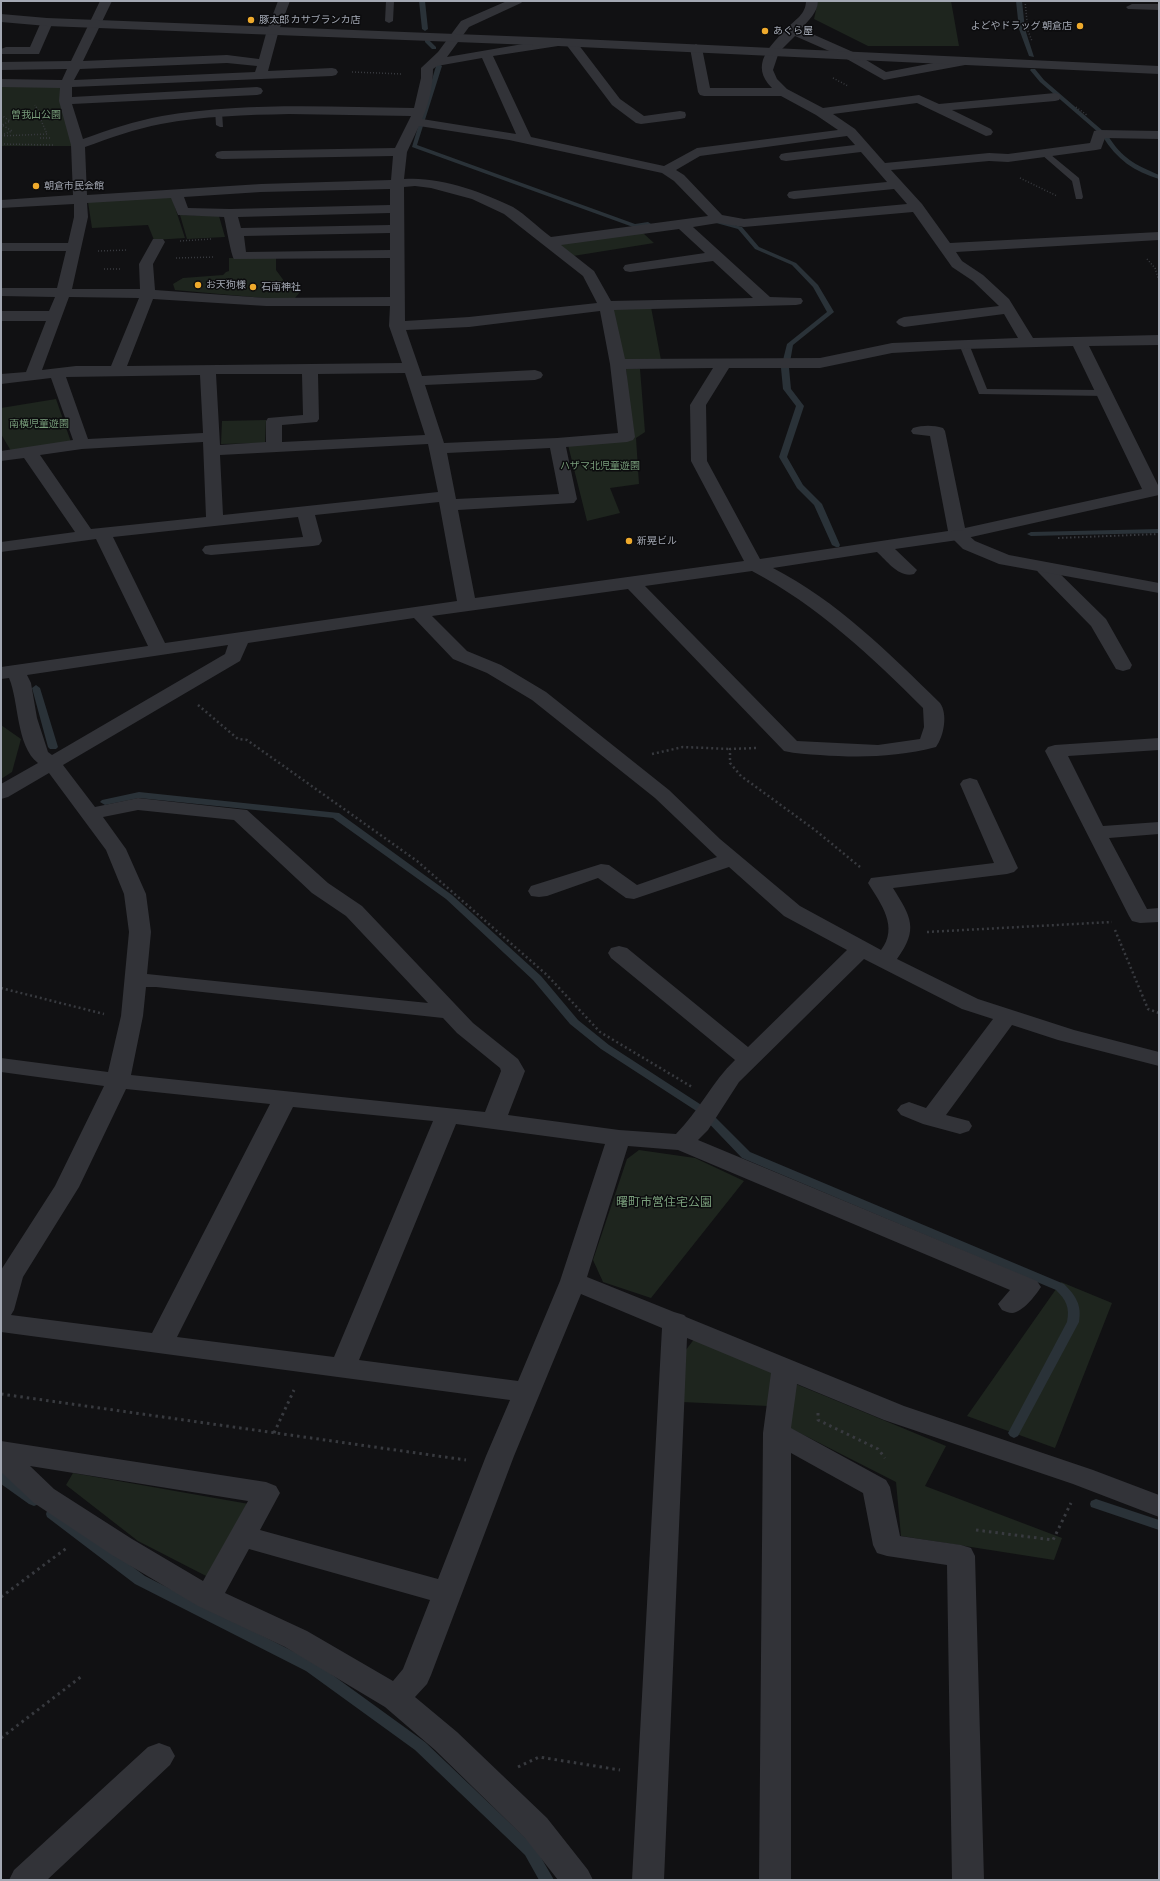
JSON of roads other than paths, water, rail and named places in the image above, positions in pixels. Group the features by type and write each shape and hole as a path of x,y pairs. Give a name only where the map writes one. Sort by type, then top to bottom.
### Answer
{"street":[{"path":"33,374 64,292 81,217 77,145 65,101 66,84 106,1"},
{"path":"467,604 436,444 397,326 397,184 400,152 417,117 430,69 456,38 465,24 517,1"},
{"path":"812,1 809,13 773,51 767,70 771,80 783,92 821,112 850,132 917,207 957,264 978,278 1004,302 1028,343"},
{"path":"253,111 262,68 273,30 284,2"},
{"path":"1132,8 1159,7"},
{"path":"1,18 47,22 565,42 1159,70"},
{"path":"1,51 35,51 47,22"},
{"path":"792,30 849,56 884,76 965,61"},
{"path":"430,69 486,54 565,42"},
{"path":"565,42 616,102 641,120 680,114"},
{"path":"696,48 704,92 783,92"},
{"path":"486,54 526,141"},
{"path":"1,66 76,65 227,59 262,68"},
{"path":"1,83 66,84 262,68 332,72"},
{"path":"65,101 257,91"},
{"path":"936,108 1055,97"},
{"path":"821,112 919,99 986,132"},
{"path":"77,145 120,130 168,119 219,119 253,111 417,117 449,126 666,170 679,178 718,219"},
{"path":"666,170 697,152 850,132"},
{"path":"880,167 989,158 1008,158 1096,146 1099,134 1159,135"},
{"path":"786,157 864,148"},
{"path":"222,155 400,152"},
{"path":"1,204 176,193 415,182 432,184 477,196 509,211 589,274 606,306 618,364 627,437 557,443 274,447 211,443 82,444 29,452 3,451"},
{"path":"794,195 896,185"},
{"path":"176,193 183,212 230,213 397,209"},
{"path":"549,242 718,219 744,223 917,207"},
{"path":"230,213 236,235 239,256 397,254"},
{"path":"682,224 766,302"},
{"path":"236,235 397,229"},
{"path":"945,248 1159,236"},
{"path":"1,247 74,250"},
{"path":"117,370 148,294 146,264 153,250"},
{"path":"630,268 716,256"},
{"path":"1,292 148,294 266,302 396,300"},
{"path":"397,326 469,322 606,306 796,301"},
{"path":"904,322 1008,309"},
{"path":"1,316 55,316"},
{"path":"618,364 820,363 892,348 964,344 1159,340"},
{"path":"9,672 240,639 467,604 632,583 958,534 1155,491 1079,342"},
{"path":"632,583 792,747 865,752 907,749 929,743 934,727 933,707 881,655 828,611 772,574 755,565 699,461 698,405 721,368 721,364"},
{"path":"1,379 33,374 117,370 208,371 310,369 413,375 536,375"},
{"path":"274,447 274,421 311,419 310,369"},
{"path":"208,371 215,521"},
{"path":"57,373 82,444"},
{"path":"919,431 944,431 958,534 970,545 1005,560 1159,588"},
{"path":"1,547 94,534 305,511 447,501 568,499 557,443"},
{"path":"29,452 94,534 159,650"},
{"path":"211,550 314,541 305,511"},
{"path":"881,546 908,570"},
{"path":"1044,568 1099,623 1123,665"},
{"path":"418,612 460,655 494,669 539,696 620,760 662,794 732,859 792,911 861,949 970,1004 1066,1035 1159,1059"},
{"path":"1,793 234,657 240,639"},
{"path":"1,1310 10,1276 67,1187 118,1081 131,1020 140,932 135,894 116,849 52,764 40,755 27,718 21,683 9,672"},
{"path":"1159,744 1055,751 1140,916 1159,915"},
{"path":"884,961 900,934 899,916 879,883 1007,868 970,784"},
{"path":"90,814 138,804 240,814 320,888 354,912 465,1028 510,1064 513,1071 494,1121"},
{"path":"1096,833 1159,828"},
{"path":"539,891 601,870 634,893 732,859"},
{"path":"690,1133 714,1104 731,1078 861,949"},
{"path":"620,953 748,1060"},
{"path":"135,981 156,980 451,1012"},
{"path":"931,1118 1007,1016"},
{"path":"1,1065 118,1081 448,1115 619,1138 690,1133 1028,1286 1011,1304"},
{"path":"160,1344 285,1099"},
{"path":"909,1110 960,1126"},
{"path":"343,1368 448,1115"},
{"path":"396,1698 416,1675 497,1465 573,1281 619,1138"},
{"path":"573,1281 675,1321 785,1369 894,1413 1084,1477 1159,1506"},
{"path":"648,1880 675,1321"},
{"path":"1,1323 527,1392"},
{"path":"775,1880 777,1433 785,1369"},
{"path":"777,1433 876,1487 887,1545 961,1556 968,1880"},
{"path":"1,1451 266,1494 208,1598"},
{"path":"1,1455 44,1496 122,1547 208,1598 296,1639 396,1698 446,1741 536,1828 576,1880"},
{"path":"242,1536 447,1593"},
{"path":"25,1880 159,1756"}],"lane":[{"path":"389,21 390,1"},
{"path":"1045,153 1076,180 1078,197"},
{"path":"964,344 982,392 1104,393"}],"waterway":[{"path":"422,1 425,29"},
{"path":"1019,1 1022,29 1032,56"},
{"path":"427,41 434,48"},
{"path":"439,66 414,146 635,226 648,224"},
{"path":"1033,70 1042,81 1101,132"},
{"path":"1106,137 1113,149 1131,165 1159,177"},
{"path":"711,220 740,228 757,248 794,264 816,286 831,312 790,344 785,368 787,389 800,406 783,457 800,486 818,504 836,545"},
{"path":"1031,534 1159,531"},
{"path":"36,688 53,747"},
{"path":"105,802 139,795 336,815 449,897 537,978 574,1022 605,1047 702,1110 746,1155 1060,1287 1068,1295 1074,1307 1073,1322 1014,1433"},
{"path":"1,1477 34,1501"},
{"path":"1096,1504 1159,1525"},
{"path":"52,1514 140,1580 311,1667 420,1746 530,1851 547,1880"}],"place":[{"name":"豚太郎 カサブランカ店","path":"251,20"},
{"name":"よどやドラッグ 朝倉店","path":"1080,26"},
{"name":"あぐら屋","path":"765,31"},
{"name":"朝倉市民会館","path":"36,186"},
{"name":"お天狗様","path":"198,285"},
{"name":"石南神社","path":"253,287"},
{"name":"新晃ビル","path":"629,541"}],"park label":[{"name":"曽我山公園","path":"36,115"},
{"name":"南横児童遊園","path":"39,424"},
{"name":"ハザマ北児童遊園","path":"600,466"},
{"name":"曙町市営住宅公園","path":"664,1203"}]}
